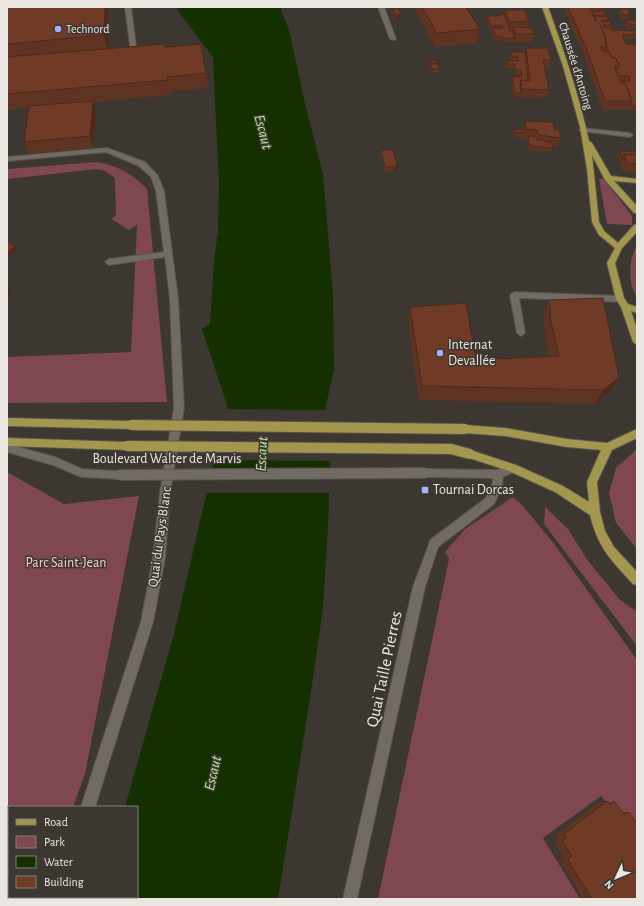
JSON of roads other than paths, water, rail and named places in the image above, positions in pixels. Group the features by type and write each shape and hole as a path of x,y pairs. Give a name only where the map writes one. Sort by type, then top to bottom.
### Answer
{"main road":[{"name":"Chaussée d'Antoing","path":"545,7 565,60 583,131"},
{"path":"583,131 608,178 637,211"},
{"path":"583,131 591,170 597,226 607,240 619,247"},
{"path":"608,178 637,181"},
{"path":"637,227 619,247 612,263 622,302 637,342"},
{"path":"622,302 637,310"},
{"path":"7,422 466,430 505,432 567,443 608,447 637,433"},
{"name":"Boulevard Walter de Marvis","path":"7,442 127,446 451,449 490,459 512,468"},
{"path":"608,447 592,482 595,512 600,532 610,551 637,580"},
{"path":"512,468 560,489 595,512"}],"street":[{"path":"126,55 134,54 128,7"},
{"path":"381,7 393,39"},
{"path":"583,131 630,135"},
{"name":"Quai du Pays Blanc","path":"7,159 107,150 142,164 154,176 160,191 174,299 179,408 165,493 159,558 146,622 88,806"},
{"path":"109,262 168,254"},
{"path":"521,333 514,295 622,302"},
{"name":"Boulevard Walter de Marvis","path":"7,448 55,461 81,473 119,475 424,473 498,480"},
{"path":"498,480 512,468"},
{"name":"Quai Taille Pierres","path":"350,899 390,722 418,587 434,544 490,501 498,480"}],"water":[{"name":"Escaut","path":"177,7 280,7 289,30 305,104 323,174 333,293 334,370 326,405 330,467 323,608 278,899 98,899 138,898 138,806 125,806 174,634 227,405 202,329 210,324 214,261 218,232 219,184 213,57 178,11"}],"place":[{"name":"Technord","path":"58,29"},
{"name":"Internat Devallée","path":"440,353"},
{"name":"Tournai Dorcas","path":"425,490"}],"park label":[{"name":"Parc Saint-Jean","path":"66,563"}]}
